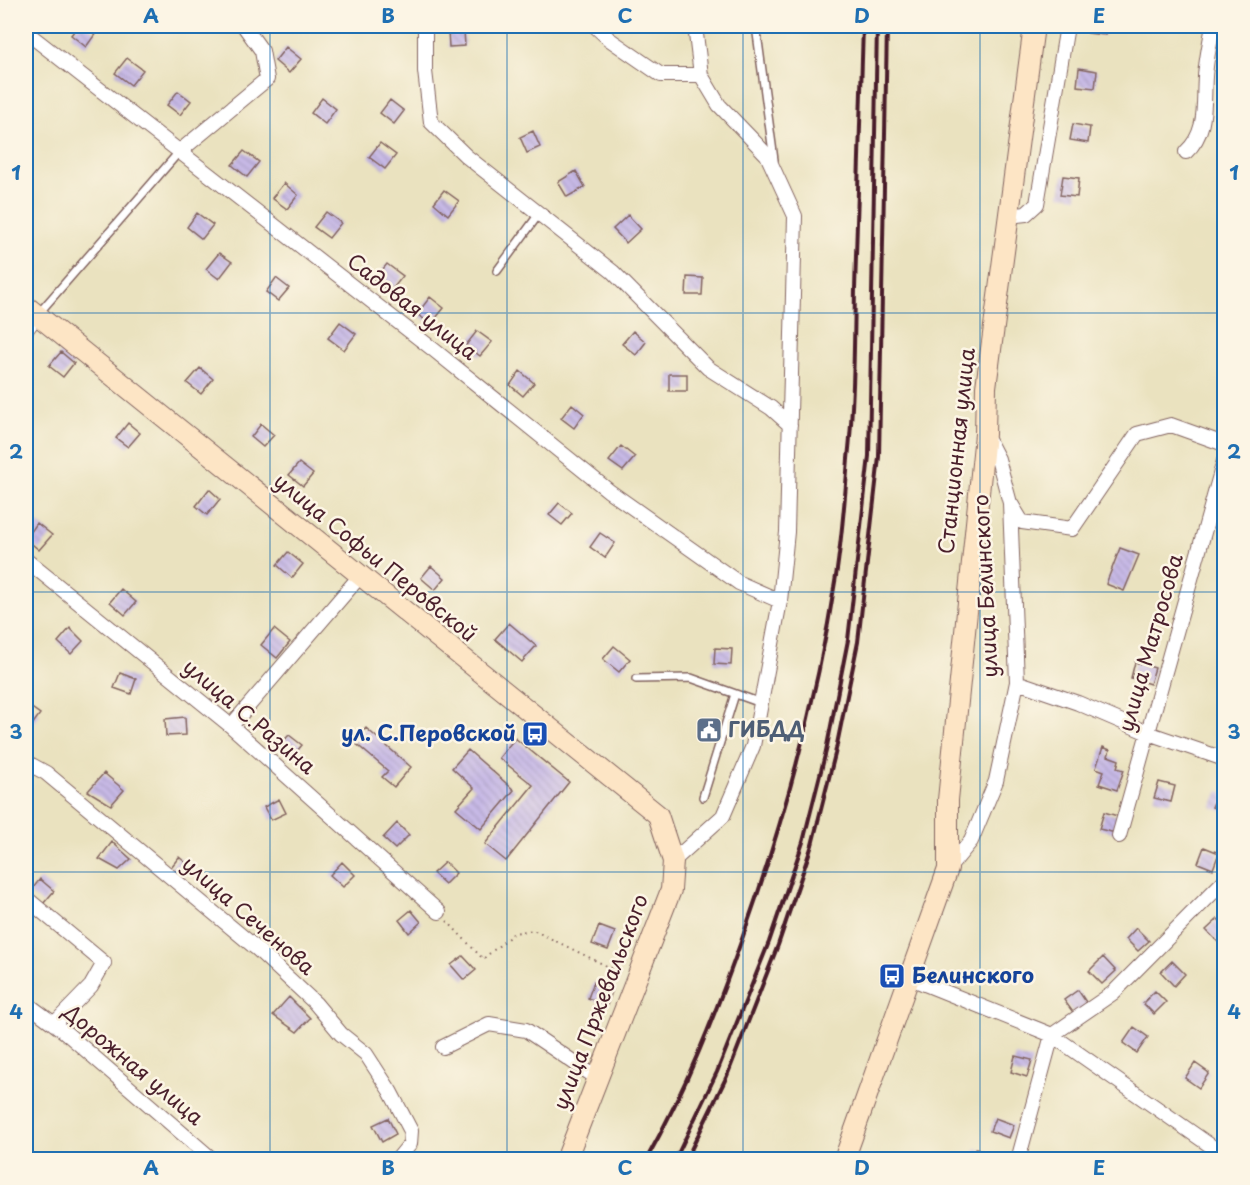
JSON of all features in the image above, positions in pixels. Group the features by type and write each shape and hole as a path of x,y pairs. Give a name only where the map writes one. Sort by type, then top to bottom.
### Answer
{"main road":[{"name":"Станционная улица","path":"946,876 948,800 985,434 987,387 1034,26"},
{"name":"улица Софьи Перовской","path":"29,317 360,576 658,815 673,861"},
{"name":"улица Пржевальского","path":"566,1160 671,890 673,861"},
{"name":"улица Белинского","path":"844,1160 946,876"}],"street":[{"path":"179,152 267,79 262,51 244,26"},
{"path":"425,26 425,71 431,122 466,156 613,272 708,368 771,408 790,426"},
{"path":"595,26 609,39 661,75 701,75"},
{"path":"673,861 723,816 753,746 780,602 787,532 790,426 795,216 767,155 719,105 701,75 695,26"},
{"path":"1008,216 1026,214 1037,204 1067,26"},
{"path":"1186,152 1193,145 1205,114 1205,76 1213,26"},
{"name":"Садовая улица","path":"26,32 424,343 609,491 739,583 780,602"},
{"path":"1010,502 1022,522 1072,529 1137,434 1171,425 1224,444"},
{"name":"улица Белинского","path":"946,876 970,841 996,781 1017,681 1010,502 998,459 985,434"},
{"name":"улица Матросова","path":"1119,836 1224,460"},
{"name":"улица С.Разина","path":"26,560 231,726 440,912"},
{"path":"231,726 360,576"},
{"path":"1017,681 1148,733 1224,759"},
{"name":"улица Сеченова","path":"26,762 46,773 256,948 315,1003 341,1034 366,1054 390,1091 411,1131 410,1144 397,1160"},
{"path":"1018,1160 1052,1035 1113,993 1224,881"},
{"path":"26,898 104,963 91,986 54,1024"},
{"path":"910,978 1052,1035 1211,1146 1222,1160"},
{"name":"Дорожная улица","path":"26,1003 54,1024 213,1160"},
{"path":"443,1047 489,1024 526,1030 597,1078"}],"lane":[{"path":"756,26 776,175"},
{"path":"29,317 179,152"},
{"path":"497,271 539,213"},
{"path":"636,679 691,678 761,703"},
{"path":"703,798 735,694"}],"path":[{"path":"440,912 483,959 514,933 533,930 636,980"}],"building":[{"path":"78,26 86,26 96,33 86,47 71,35"},
{"path":"1089,26 1106,26 1105,35 1088,33"},
{"path":"464,30 465,46 449,47 448,31"},
{"path":"286,47 301,59 289,73 275,61"},
{"path":"127,58 143,70 131,85 115,73"},
{"path":"1079,68 1097,71 1095,88 1077,86"},
{"path":"178,91 191,101 180,115 167,105"},
{"path":"322,98 336,109 325,124 311,113"},
{"path":"390,100 404,111 394,124 380,113"},
{"path":"1073,124 1090,127 1088,143 1070,140"},
{"path":"533,131 540,147 527,153 520,137"},
{"path":"380,143 396,155 385,169 369,157"},
{"path":"244,151 259,162 247,177 232,165"},
{"path":"576,171 585,187 567,197 558,182"},
{"path":"1063,176 1079,178 1077,197 1060,195"},
{"path":"284,183 298,195 287,209 272,198"},
{"path":"444,190 459,201 448,215 434,203"},
{"path":"326,212 341,223 329,238 314,227"},
{"path":"197,213 213,225 202,239 187,227"},
{"path":"628,215 641,229 626,243 613,229"},
{"path":"219,253 232,262 219,279 206,269"},
{"path":"387,264 403,276 390,292 374,280"},
{"path":"687,277 703,278 702,295 686,295"},
{"path":"276,278 289,288 278,301 266,292"},
{"path":"430,297 444,308 431,324 417,314"},
{"path":"340,322 356,334 344,350 328,338"},
{"path":"477,331 492,342 480,356 466,345"},
{"path":"633,331 646,342 636,355 622,344"},
{"path":"61,352 74,363 63,377 49,366"},
{"path":"200,368 213,379 201,394 187,383"},
{"path":"520,371 534,383 523,396 510,385"},
{"path":"669,374 687,374 687,391 669,391"},
{"path":"572,404 584,414 574,428 561,418"},
{"path":"128,423 140,433 128,447 116,438"},
{"path":"261,424 274,435 263,447 251,437"},
{"path":"621,446 635,457 623,471 609,461"},
{"path":"299,463 313,474 303,486 289,475"},
{"path":"209,489 220,499 207,515 196,506"},
{"path":"559,503 572,513 562,525 549,515"},
{"path":"37,523 52,535 39,550 26,539"},
{"path":"600,533 615,543 605,558 590,547"},
{"path":"1120,548 1139,555 1124,591 1106,584"},
{"path":"288,552 303,564 292,578 277,565"},
{"path":"431,566 445,578 435,590 421,578"},
{"path":"121,589 136,602 125,615 110,602"},
{"path":"509,623 536,646 522,662 495,639"},
{"path":"70,628 83,641 71,654 58,642"},
{"path":"274,629 290,642 277,658 261,645"},
{"path":"614,646 630,659 619,672 603,659"},
{"path":"715,648 732,649 731,665 714,664"},
{"path":"1135,662 1155,668 1150,684 1131,678"},
{"path":"120,673 136,679 131,694 114,688"},
{"path":"26,704 40,714 29,729 26,726"},
{"path":"185,717 186,735 166,736 165,719"},
{"path":"366,728 411,767 394,787 382,777 388,771 354,742"},
{"path":"289,735 302,745 292,757 279,746"},
{"path":"515,738 569,782 506,861 485,844 533,785 499,758"},
{"path":"1103,747 1110,750 1108,756 1119,760 1117,768 1124,770 1117,790 1099,784 1104,771 1096,768"},
{"path":"468,750 514,790 481,829 456,808 474,788 452,768"},
{"path":"104,773 124,790 111,805 88,791"},
{"path":"1159,782 1175,786 1171,802 1154,798"},
{"path":"1219,791 1224,793 1224,812 1212,807"},
{"path":"279,799 286,813 271,820 264,807"},
{"path":"1104,812 1121,817 1116,833 1099,829"},
{"path":"397,823 409,835 395,849 383,838"},
{"path":"112,842 131,859 119,870 99,859"},
{"path":"1204,847 1219,853 1213,869 1198,863"},
{"path":"179,857 191,867 179,880 168,871"},
{"path":"342,862 355,875 343,887 330,875"},
{"path":"445,862 456,873 445,884 433,873"},
{"path":"40,879 54,891 43,904 29,893"},
{"path":"411,910 421,922 409,933 399,920"},
{"path":"1218,919 1224,925 1224,940 1220,944 1206,930"},
{"path":"599,926 615,932 608,950 592,944"},
{"path":"1136,928 1149,941 1138,951 1126,939"},
{"path":"463,956 476,970 464,980 451,965"},
{"path":"1103,957 1116,971 1102,984 1089,971"},
{"path":"1172,961 1185,974 1174,986 1161,972"},
{"path":"594,982 613,989 607,1005 588,998"},
{"path":"1078,990 1088,1005 1075,1015 1064,1000"},
{"path":"1155,991 1166,1002 1154,1014 1143,1003"},
{"path":"289,997 310,1018 297,1032 273,1015"},
{"path":"1134,1027 1148,1037 1137,1053 1123,1043"},
{"path":"1015,1056 1032,1060 1027,1077 1011,1072"},
{"path":"1195,1063 1209,1073 1199,1088 1185,1078"},
{"path":"388,1118 396,1134 382,1142 373,1125"},
{"path":"995,1118 1014,1125 1009,1138 990,1131"},
{"path":"976,1148 989,1154 986,1160 971,1160"}],"railway":[{"path":"646,1160 699,1051 757,895 798,760 828,622 842,533 851,417 863,26"},
{"path":"675,1160 717,1072 769,942 803,842 826,751 848,640 869,456 877,26"},
{"path":"686,1160 727,1076 778,945 812,845 835,754 858,642 879,457 887,26"}],"place":[{"name":"ГИБДД","path":"709,730"},
{"name":"ул. С.Перовской","path":"535,734"},
{"name":"Белинского","path":"892,976"}]}
